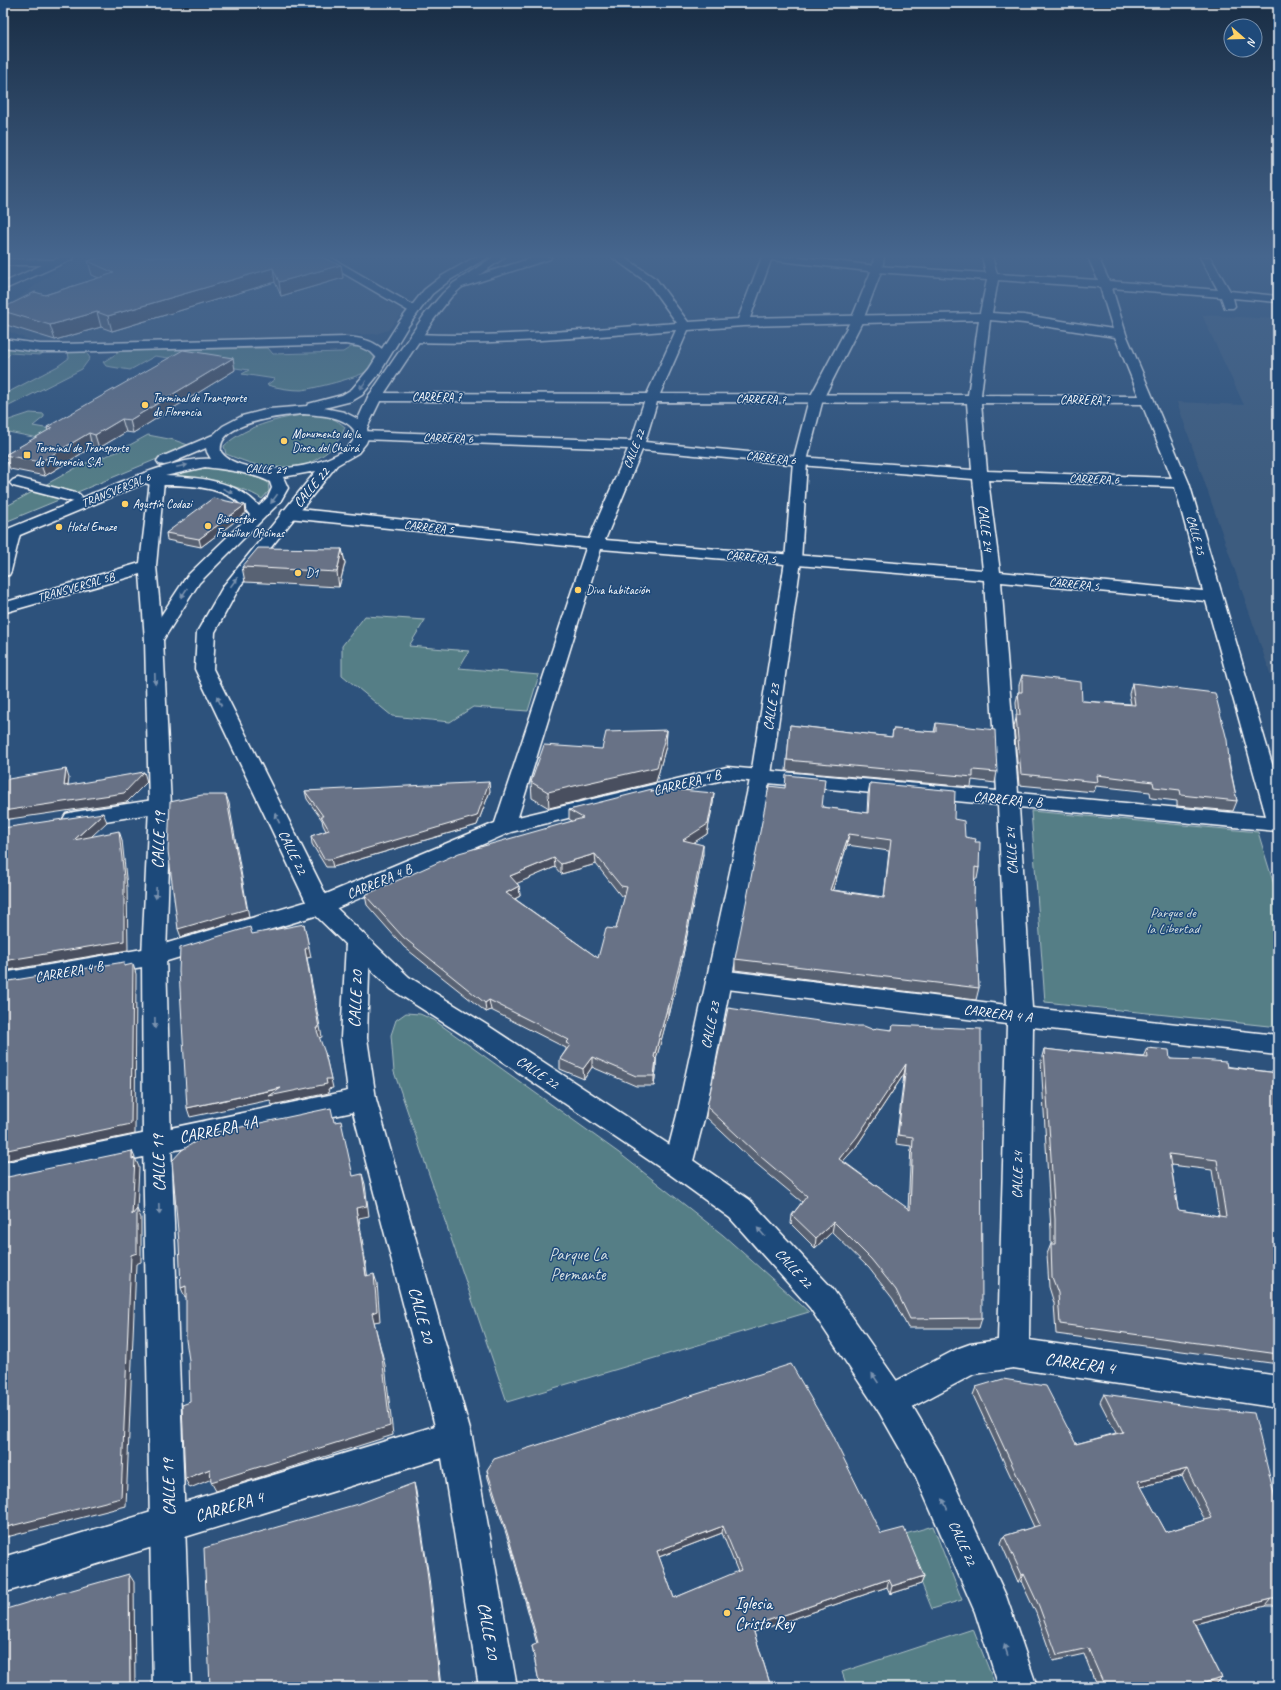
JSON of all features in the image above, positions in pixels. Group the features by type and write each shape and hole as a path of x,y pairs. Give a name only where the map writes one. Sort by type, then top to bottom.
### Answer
{"street":[{"path":"301,410 336,401 357,392 374,371 396,336"},
{"path":"415,338 466,340 559,336"},
{"name":"CALLE 22","path":"504,827 595,544 637,445 652,397 679,336"},
{"name":"CALLE 23","path":"678,1165 691,1115 761,775 794,561 800,461 816,399 849,336"},
{"name":"CALLE 24","path":"982,336 974,401 980,475 992,576 1008,799 1020,1016 1013,1353"},
{"name":"CALLE 25","path":"1121,336 1181,483 1278,820"},
{"name":"CALLE 21","path":"216,438 214,451 217,457 233,466 262,472 285,472 307,469 328,463 344,456 354,449 360,442 361,431 375,397 415,338"},
{"path":"5,344 40,348 63,348 319,341 356,342 369,344 382,356"},
{"name":"CARRERA 7","path":"375,397 652,397 974,401 1146,400"},
{"path":"216,438 226,429 240,422 259,416 301,410 321,411 338,415 352,420 361,431"},
{"name":"CARRERA 6","path":"361,431 637,445 800,461 980,475 1181,483"},
{"name":"TRANSVERSAL 6","path":"6,532 74,497 216,438"},
{"name":"CALLE 22","path":"344,456 332,462 232,585 206,632 204,670 320,906 400,982 678,1165 740,1209 816,1292 891,1401 928,1465 993,1609 1018,1687"},
{"name":"TRANSVERSAL 6","path":"6,532 134,482 186,465 205,463 233,466"},
{"path":"154,640 192,580 275,499 280,488 277,479 262,472"},
{"name":"CALLE 19","path":"157,481 148,566 154,640 160,806 154,956 157,1142 169,1525 172,1687"},
{"path":"134,482 186,482 219,487 242,498 258,515"},
{"path":"18,483 74,497"},
{"name":"CARRERA 5","path":"289,513 595,544 992,576 1214,597"},
{"path":"3,570 6,532"},
{"name":"TRANSVERSAL 5B","path":"3,608 148,566"},
{"name":"CARRERA 4 B","path":"3,982 154,956 320,906 504,827 727,772 1278,824"},
{"path":"58,821 160,806"},
{"name":"CALLE 20","path":"358,943 354,1038 363,1099 455,1437 498,1687"},
{"name":"CARRERA 4 A","path":"719,979 1020,1016 1278,1045"},
{"name":"CARRERA 4A","path":"3,1175 363,1099"},
{"name":"CARRERA 4","path":"891,1401 970,1359 1013,1353 1278,1392"},
{"name":"CARRERA 4","path":"3,1575 455,1437"}],"shaded area":[{"path":"19,336 324,336 182,341 34,342"},
{"path":"1212,336 1278,336 1278,696 1177,402 1244,405"}],"green space":[{"path":"3,345 26,350 46,351 40,355 11,353 7,357 3,357"},
{"path":"351,347 363,347 373,352 374,360 369,369 363,373 346,379 301,390 284,389 267,385 275,379 242,374 249,370 155,356 130,370 106,366 103,362 121,351 268,348 273,354 343,352"},
{"path":"68,352 86,352 90,358 82,369 7,407 3,406 3,395 58,366 69,358"},
{"path":"30,413 44,414 44,417 33,426 62,431 48,440 3,431 3,422"},
{"path":"317,414 332,418 345,427 341,436 332,448 308,463 285,469 273,468 250,463 226,454 224,446 244,432 255,427 293,416"},
{"path":"148,435 174,440 188,445 3,523 3,509 5,507 83,464 117,452"},
{"path":"211,468 241,473 268,481 269,491 262,499 230,485 169,475 187,470"},
{"path":"365,616 425,620 409,646 469,651 459,668 539,675 528,711 473,707 450,722 392,716 342,675 342,646"},
{"name":"Parque de la Libertad","path":"1031,811 1258,832 1278,898 1278,1027 1045,1002"},
{"name":"Parque La Permante","path":"406,1013 420,1014 434,1020 619,1153 723,1235 809,1312 507,1402 394,1072 391,1035 396,1020"},
{"path":"933,1526 962,1600 932,1609 902,1535"},
{"path":"973,1629 996,1687 847,1687 842,1672"}],"building":[{"path":"183,350 233,358 130,420 122,419 95,435 89,433 40,462 5,455 52,428 47,427"},
{"path":"213,498 245,505 199,539 166,533"},
{"path":"258,548 342,549 337,572 242,567"},
{"path":"1022,675 1081,682 1082,701 1135,705 1132,683 1215,693 1227,740 1228,759 1237,801 1181,795 1180,790 1154,787 1153,782 1097,775 1098,782 1021,774 1016,715 1020,715 1018,692 1022,692"},
{"path":"936,723 995,730 997,772 973,770 973,777 787,760 790,725 892,737 893,729 936,732"},
{"path":"667,730 657,767 548,792 531,782 544,745 602,749 606,732"},
{"path":"66,769 64,786 144,772 124,793 3,811 3,780"},
{"path":"786,775 825,779 822,807 868,813 870,783 955,791 954,819 964,821 965,837 976,839 975,842 980,842 979,868 975,867 974,896 979,988 735,959 769,786 785,788","holes":["849,834 891,840 884,898 830,890"]},
{"path":"489,782 477,816 331,859 324,859 311,836 329,830 321,816 323,816 305,791"},
{"path":"652,789 651,792 669,789 714,793 708,824 683,840 703,845 683,950 654,1057 656,1059 654,1076 636,1076 592,1057 583,1069 560,1059 570,1045 566,1043 569,1040 489,1000 485,1003 403,937 365,895 459,853 583,818 569,810","holes":["595,854 621,886 627,887 616,929 606,928 598,958 506,893 519,886 510,876 554,858 561,864"]},
{"path":"202,795 226,795 247,909 178,929 168,851 170,802"},
{"path":"103,813 74,840 119,831 124,877 124,941 3,961 3,828"},
{"path":"304,924 309,947 305,949 319,1028 316,1028 325,1053 331,1079 326,1079 327,1084 269,1096 281,1088 187,1108 179,971 180,948 250,927 252,934"},
{"path":"124,962 124,966 133,964 131,1124 3,1151 3,982"},
{"path":"728,1008 854,1026 864,1026 874,1030 876,1028 892,1030 893,1025 981,1029 982,1318 910,1319 896,1290 871,1259 834,1222 816,1238 792,1215 807,1196 754,1151 707,1107","holes":["906,1064 898,1135 913,1137 910,1210 839,1159 857,1137"]},
{"path":"1147,1048 1169,1050 1170,1059 1226,1062 1227,1067 1278,1073 1278,1354 1060,1324 1058,1293 1052,1277 1051,1244 1055,1244 1055,1219 1044,1049 1070,1052 1070,1050 1148,1058","holes":["1169,1154 1217,1160 1226,1217 1178,1210"]},
{"path":"331,1108 334,1122 341,1121 353,1176 362,1174 367,1206 356,1208 366,1276 374,1274 377,1311 372,1313 382,1356 390,1426 211,1482 210,1469 185,1479 182,1405 190,1402 189,1360 186,1340 186,1286 181,1288 172,1161 182,1150 208,1134"},
{"path":"132,1151 132,1159 135,1158 132,1215 137,1209 137,1253 131,1255 121,1498 3,1528 3,1178"},
{"path":"791,1364 831,1433 881,1534 904,1528 924,1576 892,1586 889,1579 752,1626 771,1687 540,1687 532,1646 538,1643 510,1542 487,1470 494,1459","holes":["723,1526 741,1570 674,1598 657,1551"]},
{"path":"1003,1379 1046,1386 1076,1444 1123,1432 1104,1394 1201,1408 1254,1413 1278,1510 1278,1599 1271,1599 1192,1619 1222,1678 1190,1687 1105,1687 1088,1648 1057,1655 1039,1606 1024,1574 1022,1575 1004,1536 1040,1525 976,1387","holes":["1187,1469 1212,1518 1166,1532 1138,1481"]},
{"path":"414,1483 427,1570 440,1687 210,1687 204,1548 361,1503"},
{"path":"129,1574 130,1687 3,1687 3,1610"}],"place":[{"name":"Terminal de Transporte de Florencia","path":"145,405"},
{"name":"Monumento de la Diosa del Chairá","path":"284,441"},
{"name":"Terminal de Transporte de Florencia S.A.","path":"27,455"},
{"name":"Agustín Codazi","path":"125,504"},
{"name":"Bienestar Familiar Oficinas","path":"208,526"},
{"name":"Hotel Emaze","path":"59,527"},
{"name":"D1","path":"298,573"},
{"name":"Diva habitación","path":"578,590"},
{"name":"Iglesia Cristo Rey","path":"727,1613"}]}
